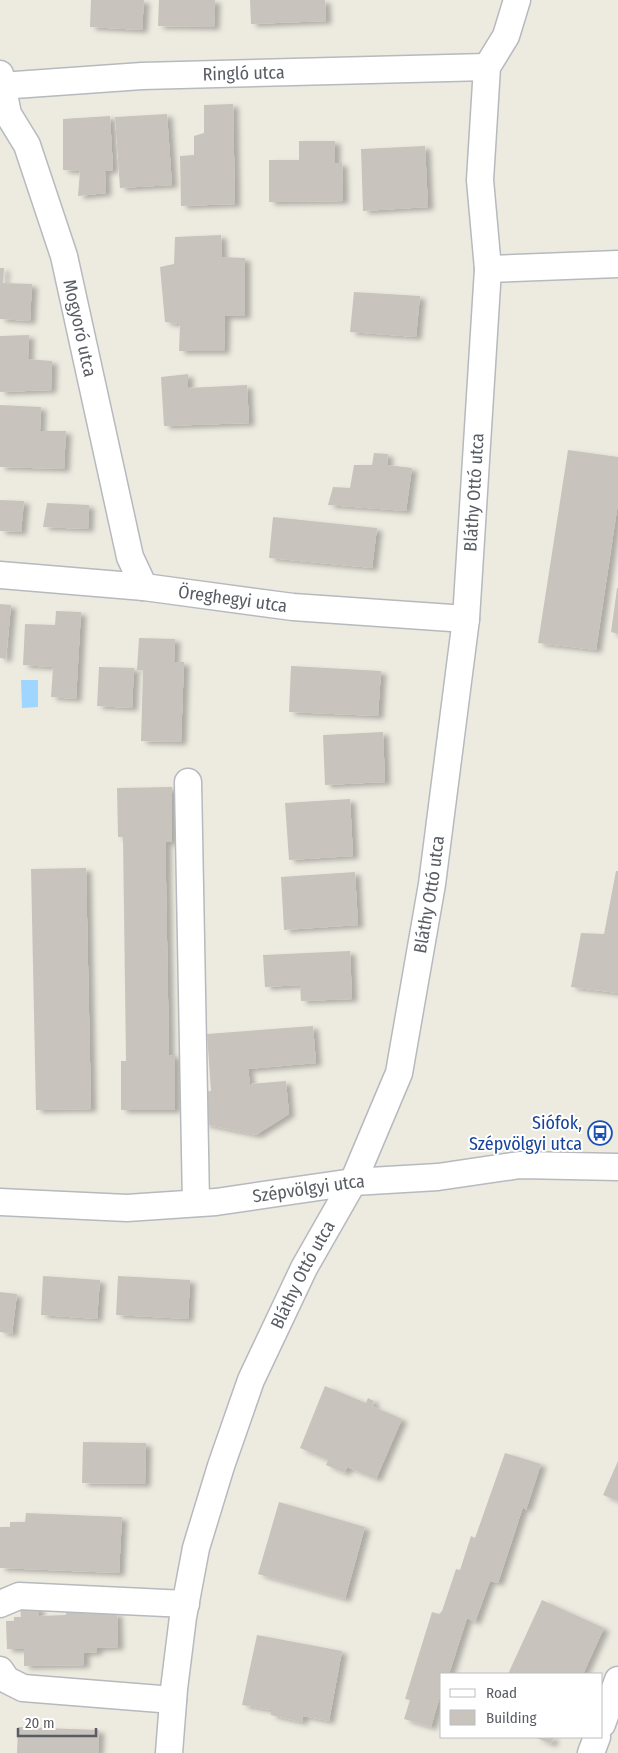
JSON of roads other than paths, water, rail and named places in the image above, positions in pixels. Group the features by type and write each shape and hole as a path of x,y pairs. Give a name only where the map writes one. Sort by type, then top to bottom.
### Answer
{"street":[{"name":"Bláthy Ottó utca","path":"169,1753 173,1700 186,1604 196,1548 221,1466 251,1380 304,1268 353,1182 399,1073 432,884 466,619 488,269 480,180 487,67 506,36 517,0"},
{"name":"Ringló utca","path":"0,82 142,76 487,67"},
{"name":"Mogyoró utca","path":"0,82 8,114 27,145 64,256 130,557 144,587"},
{"path":"488,269 618,264"},
{"name":"Öreghegyi utca","path":"0,575 144,587 293,607 466,619"},
{"path":"188,782 196,1203"},
{"name":"Szépvölgyi utca","path":"0,1202 127,1208 216,1202 353,1182 438,1177 520,1165 618,1167"},
{"path":"0,1604 19,1596 186,1604"},
{"path":"0,1670 7,1680 23,1688 173,1700"},
{"path":"603,1721 618,1680"},
{"path":"591,1753 597,1738"}],"water":[{"path":"21,680 38,680 38,707 22,708"}],"place":[{"name":"Siófok, Szépvölgyi utca","path":"600,1133"}]}
